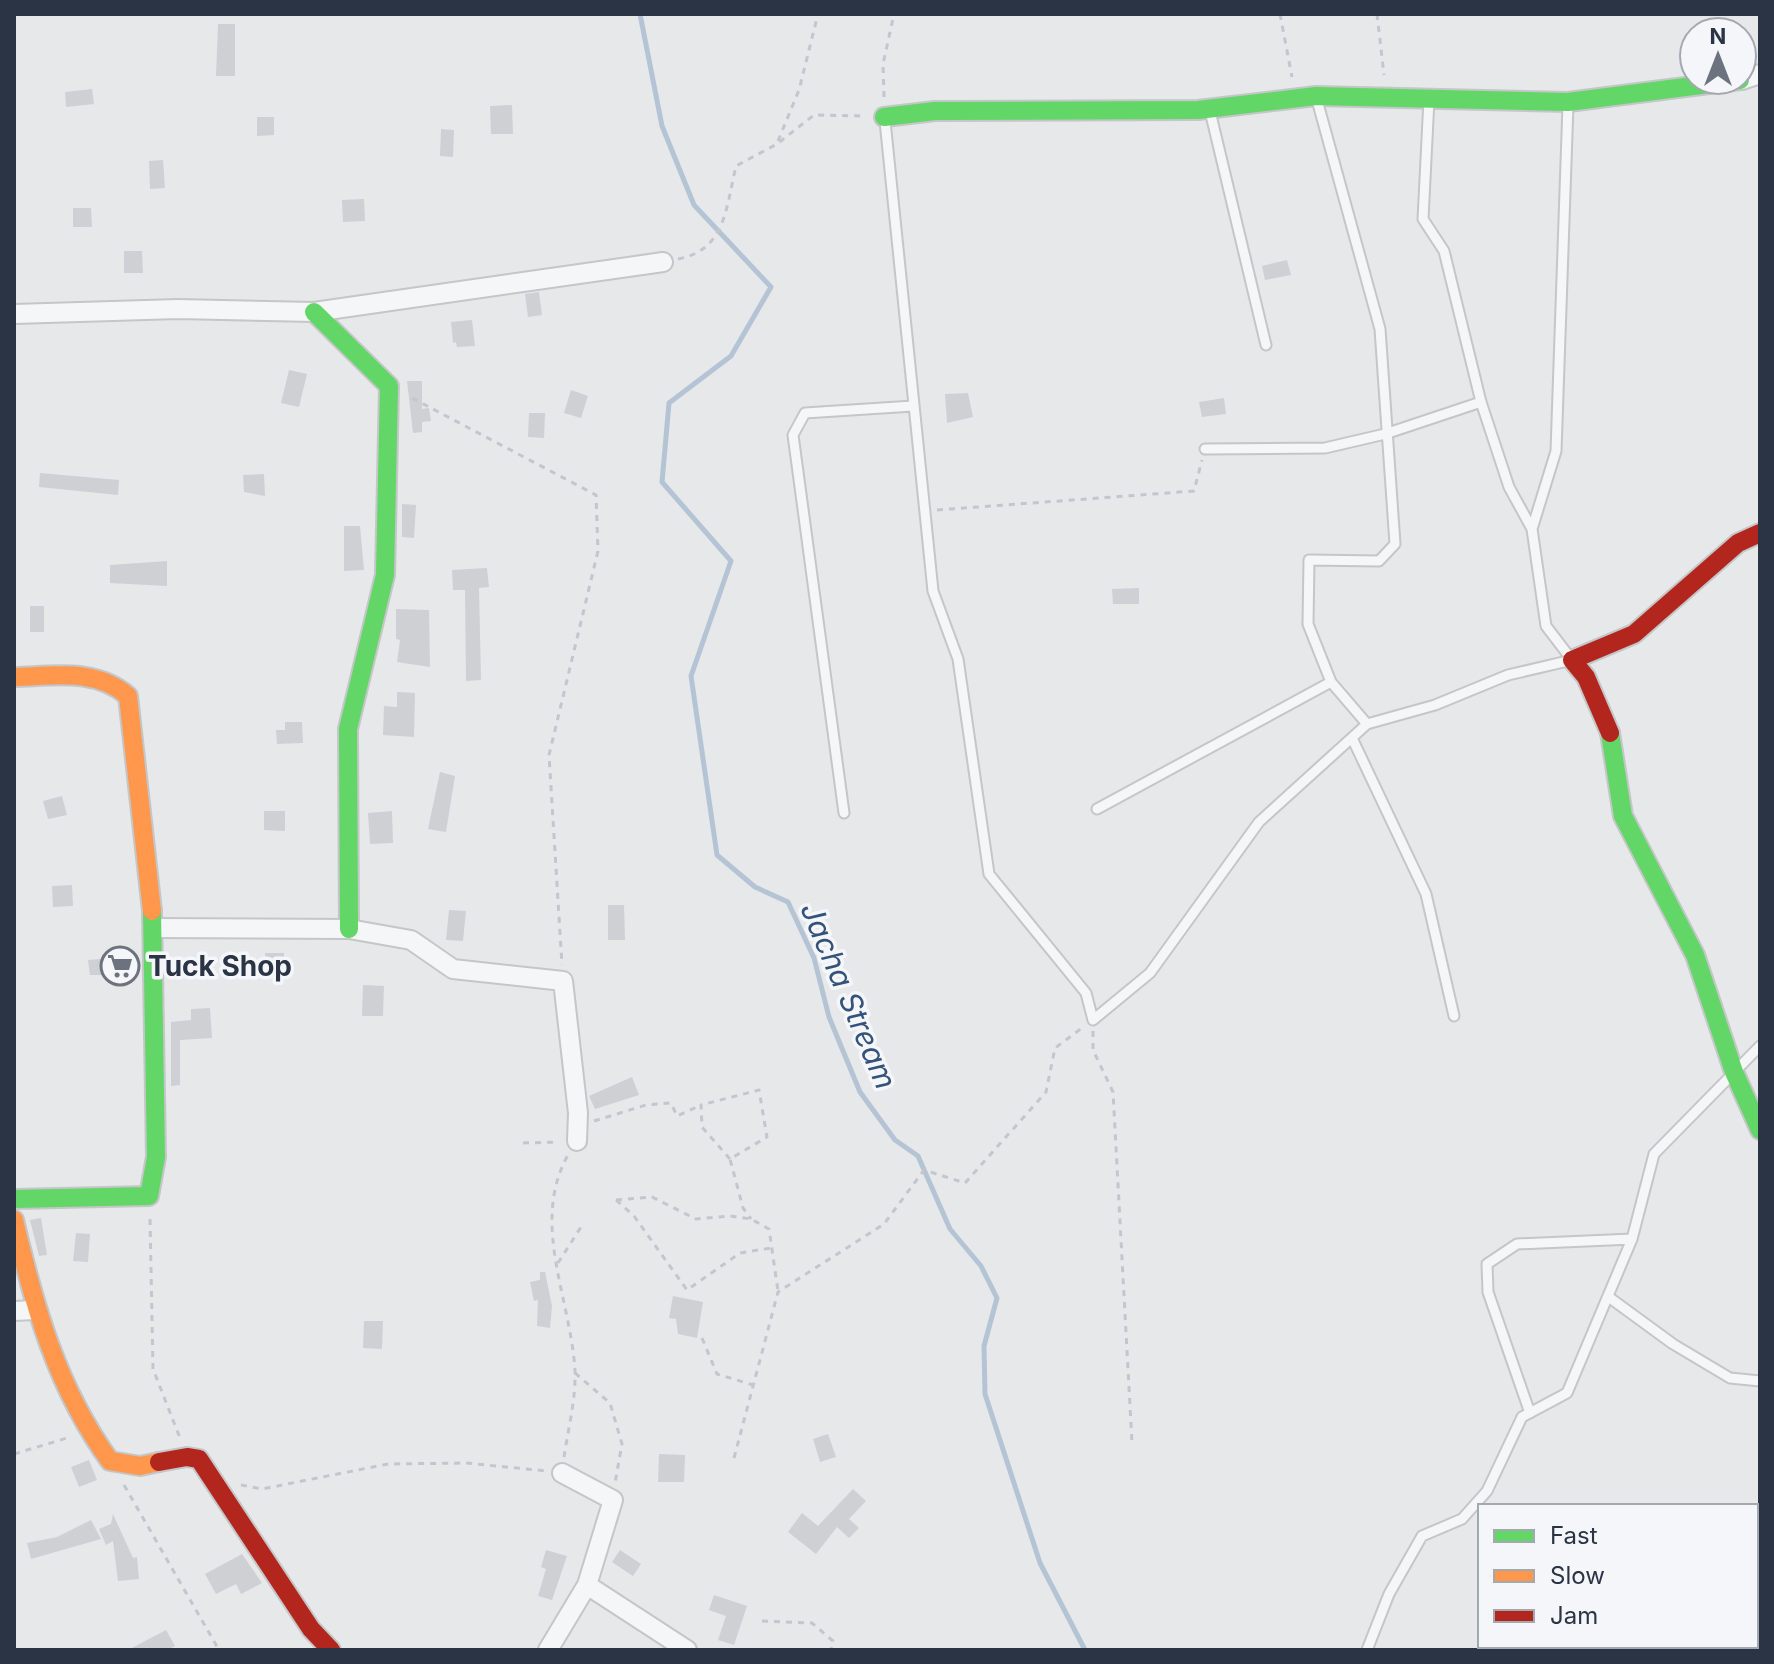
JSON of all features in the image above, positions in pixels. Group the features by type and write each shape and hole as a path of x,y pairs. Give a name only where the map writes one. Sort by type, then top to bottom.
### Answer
{"street":[{"path":"884,117 935,111 1209,109 1316,96 1429,96 1568,102 1678,88"},
{"path":"14,314 178,309 314,312 663,262"},
{"path":"314,312 389,386 385,575 348,729 349,929"},
{"path":"1760,533 1738,543 1634,634 1572,660 1586,677 1613,739 1623,816 1695,955 1734,1072 1760,1130"},
{"path":"14,677 98,677 117,683 128,696 154,928 156,1157 149,1196 14,1199"},
{"path":"154,928 349,929 411,940 453,969 563,981 578,1113 577,1141"},
{"path":"14,1220 35,1310 86,1432 110,1461 140,1466 187,1457 199,1459 311,1629 331,1650"},
{"path":"14,1311 35,1310"},
{"path":"548,1650 587,1585 613,1500 562,1473"},
{"path":"587,1585 687,1650"}],"lane":[{"path":"1316,96 1380,329 1395,544 1379,561 1309,560 1308,624 1331,682 1367,724"},
{"path":"884,117 933,591 958,659 989,874 1086,993 1093,1020 1150,973 1259,822 1367,724 1435,705 1508,675 1572,660 1546,626 1532,529 1509,487 1481,402 1444,251 1423,219 1429,96"},
{"path":"1532,529 1556,451 1568,102"},
{"path":"1209,109 1266,345"},
{"path":"1205,449 1325,448 1385,434 1481,402"},
{"path":"844,813 793,435 805,413 913,406"},
{"path":"1097,809 1331,682"},
{"path":"1352,738 1426,894 1454,1016"},
{"path":"1367,1650 1389,1594 1422,1536 1462,1519 1487,1491 1522,1417 1567,1393 1610,1298 1632,1239 1654,1154 1760,1046"},
{"path":"1530,1413 1488,1292 1487,1264 1517,1244 1632,1239"},
{"path":"1610,1298 1673,1344 1730,1378 1760,1381"}],"path":[{"path":"777,144 799,90 818,14"},
{"path":"663,262 700,255 719,232 736,166 777,144 814,115 884,117 883,64 894,14"},
{"path":"1280,14 1297,99"},
{"path":"1377,14 1386,95"},
{"path":"389,386 596,495 598,551 549,755 563,981"},
{"path":"923,511 1194,491 1205,449"},
{"path":"778,1292 884,1224 924,1170 965,1183 1046,1092 1055,1048 1093,1020"},
{"path":"1093,1020 1093,1050 1113,1092 1132,1443"},
{"path":"240,1485 262,1489 388,1464 466,1463 562,1473 575,1373 558,1263 550,1235 556,1177 593,1121 646,1105 671,1103 677,1116 701,1105 759,1090 767,1137 730,1159"},
{"path":"701,1105 702,1127 730,1159 743,1208 751,1219 769,1229 778,1292 734,1458"},
{"path":"523,1143 577,1141"},
{"path":"149,1196 153,1369 187,1457"},
{"path":"751,1219 696,1219 652,1197 616,1200 634,1216 687,1290 740,1253 771,1248"},
{"path":"558,1263 581,1227"},
{"path":"702,1338 717,1374 755,1385"},
{"path":"575,1373 610,1403 622,1444 613,1500"},
{"path":"14,1454 86,1432"},
{"path":"110,1461 219,1650"},
{"path":"762,1621 812,1623 833,1641 831,1650"}],"building":[{"path":"218,24 235,24 235,76 216,76"},
{"path":"92,89 94,104 66,107 65,92"},
{"path":"512,105 513,134 491,134 490,106"},
{"path":"257,117 274,117 274,135 257,136"},
{"path":"441,129 454,130 453,157 440,156"},
{"path":"163,160 165,188 150,189 149,161"},
{"path":"364,199 365,221 343,222 342,200"},
{"path":"73,208 91,208 92,227 73,227"},
{"path":"124,251 142,251 143,273 124,273"},
{"path":"1287,260 1291,275 1265,280 1262,266"},
{"path":"539,292 542,315 528,317 525,294"},
{"path":"472,320 475,346 457,347 456,342 453,343 451,322"},
{"path":"289,370 307,374 299,407 281,403"},
{"path":"407,381 422,381 422,409 429,408 431,421 422,422 422,432 413,433"},
{"path":"571,390 588,396 581,418 564,413"},
{"path":"968,393 973,417 947,423 945,394"},
{"path":"1224,398 1226,414 1202,417 1199,402"},
{"path":"529,413 545,413 544,438 528,437"},
{"path":"40,473 119,480 118,495 39,487"},
{"path":"264,474 265,496 244,492 243,475"},
{"path":"402,504 416,505 414,538 402,537"},
{"path":"344,526 360,526 364,570 344,571"},
{"path":"167,561 167,586 110,583 110,565"},
{"path":"487,568 489,587 479,588 481,680 466,681 465,590 453,590 452,570"},
{"path":"1139,588 1139,604 1113,604 1112,589"},
{"path":"30,606 44,606 44,632 30,632"},
{"path":"396,609 429,610 430,667 397,662 400,640 396,639"},
{"path":"397,692 415,693 414,737 383,735 384,706 397,707"},
{"path":"285,722 302,722 303,743 277,744 276,730 285,730"},
{"path":"440,772 455,776 446,832 428,829"},
{"path":"62,796 67,815 48,819 43,801"},
{"path":"264,811 285,811 285,831 264,830"},
{"path":"392,811 393,843 370,844 368,813"},
{"path":"72,885 73,906 53,907 52,886"},
{"path":"608,905 624,905 625,940 608,940"},
{"path":"449,910 466,911 463,941 446,940"},
{"path":"265,953 284,953 284,973 265,973"},
{"path":"124,957 125,975 90,975 88,960"},
{"path":"363,985 384,986 383,1016 362,1016"},
{"path":"210,1008 212,1038 180,1040 180,1085 171,1086 171,1022 191,1020 191,1009"},
{"path":"632,1077 639,1095 595,1109 589,1096"},
{"path":"41,1218 47,1255 39,1256 30,1220"},
{"path":"76,1233 90,1234 88,1262 73,1261"},
{"path":"540,1272 545,1272 552,1306 550,1328 537,1326 538,1300 534,1301 530,1282 540,1280"},
{"path":"673,1296 703,1302 697,1338 678,1334 676,1319 669,1318"},
{"path":"364,1321 383,1321 382,1349 363,1348"},
{"path":"828,1434 836,1457 820,1462 813,1439"},
{"path":"659,1454 685,1455 684,1482 658,1482"},
{"path":"89,1460 97,1480 79,1487 71,1467"},
{"path":"853,1489 866,1501 849,1519 859,1528 849,1538 837,1527 816,1554 788,1532 802,1513 818,1526"},
{"path":"113,1514 133,1558 137,1557 139,1579 118,1581 113,1541 106,1545 99,1529 111,1524"},
{"path":"91,1520 101,1539 31,1559 27,1543 57,1537"},
{"path":"546,1550 567,1556 552,1600 538,1596 546,1569 541,1567"},
{"path":"620,1550 641,1564 633,1576 612,1562"},
{"path":"242,1554 262,1583 241,1594 236,1584 216,1594 205,1574"},
{"path":"714,1595 747,1606 734,1645 718,1640 726,1616 709,1610"},
{"path":"166,1630 175,1646 167,1650 128,1650"}],"waterway":[{"name":"Jacha Stream","path":"640,14 662,126 694,205 771,287 731,356 669,403 662,482 731,561 691,676 717,855 755,887 788,902 814,958 829,1017 860,1092 895,1140 918,1156 950,1229 981,1266 997,1298 984,1346 985,1394 1040,1563 1085,1650"}],"traffic: fast":[{"path":"884,117 935,111 1198,110 1316,96 1568,102 1678,88"},
{"path":"314,312 389,386 385,575 348,729 349,929"},
{"path":"1610,733 1623,816 1695,955 1734,1072 1760,1130"},
{"path":"14,1199 149,1196 156,1157 152,911"}],"traffic: slow":[{"path":"14,677 88,677 116,687 128,696 152,911"},
{"path":"14,1220 39,1315 75,1405 91,1433 110,1461 140,1466 159,1462"}],"traffic: jam":[{"path":"1610,733 1586,677 1572,660 1634,634 1738,543 1760,533"},
{"path":"159,1462 187,1457 199,1459 311,1629 331,1650"}],"place":[{"name":"Tuck Shop","path":"120,966"}]}
